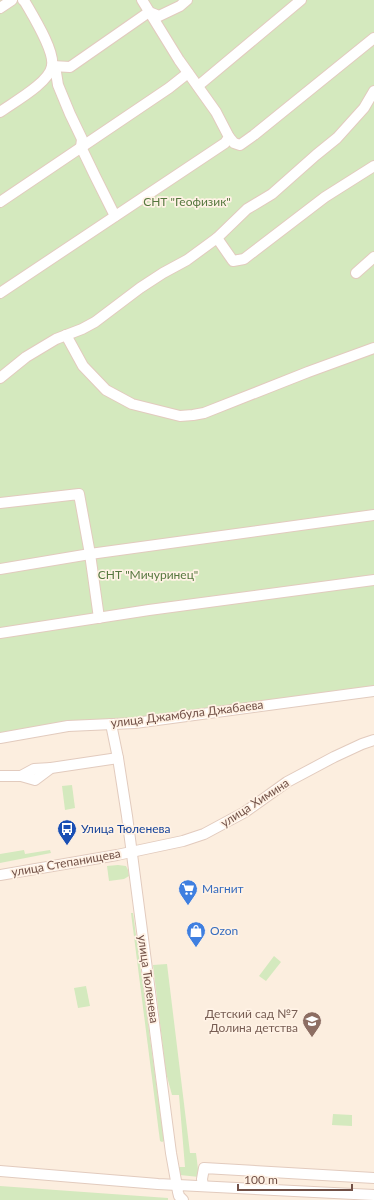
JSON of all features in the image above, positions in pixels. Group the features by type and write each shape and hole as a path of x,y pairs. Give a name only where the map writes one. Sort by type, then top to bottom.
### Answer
{"street":[{"path":"0,8 12,0"},
{"path":"23,0 46,40 52,55 58,85 82,139 81,147 115,216"},
{"path":"142,0 188,73 216,112 229,137 234,143 240,145 374,38"},
{"path":"149,12 159,16 180,6 186,0"},
{"path":"198,86 301,0"},
{"path":"54,66 70,67 149,12"},
{"path":"0,112 33,90 46,77 54,66"},
{"path":"0,202 169,88 188,73"},
{"path":"0,378 26,357 56,340 95,322 146,284 187,260 217,238 247,209 272,194 337,138 364,108 374,91"},
{"path":"0,293 225,143 229,137"},
{"path":"217,238 233,260 244,259 325,197 374,166"},
{"path":"356,273 374,256"},
{"path":"66,335 84,366 106,390 132,404 180,416 193,416 204,413 374,348"},
{"path":"0,503 79,494 90,554 99,618"},
{"path":"0,569 90,554 194,541 374,515"},
{"path":"0,633 157,609 374,580"},
{"name":"улица Джамбула Джабаева","path":"0,738 68,726 136,723 374,691"},
{"name":"улица Тюленева","path":"111,724 118,758 171,1153 179,1196 183,1200"},
{"name":"улица Химина","path":"131,852 183,841 204,834 245,812 287,782 348,750 374,740"},
{"path":"0,776 21,776 35,780 50,768 118,758"},
{"name":"улица Степанищева","path":"0,874 131,852"},
{"path":"203,1186 202,1179 204,1168 374,1178"},
{"path":"0,1171 177,1185 374,1195"}],"green space":[{"path":"0,0 374,0 374,695 70,729 0,740"},
{"path":"72,785 75,808 65,810 62,786"},
{"path":"24,850 25,854 50,850 51,853 0,863 0,854"},
{"path":"107,866 126,866 129,876 124,879 109,881"},
{"path":"131,913 133,913 164,1141 162,1142 160,1141"},
{"path":"274,956 281,962 266,981 259,976"},
{"path":"167,964 190,1153 196,1153 199,1177 180,1175 178,1167 185,1167 179,1095 172,1095 166,1073 153,965"},
{"path":"86,986 90,1006 78,1008 74,988"},
{"path":"333,1114 352,1115 352,1126 332,1125"},
{"path":"0,1186 168,1198 168,1200 0,1200"}],"place":[{"name":"Улица Тюленева","path":"67,846"},
{"name":"Магнит","path":"188,906"},
{"name":"Ozon","path":"196,948"},
{"name":"Детский сад №7 Долина детства","path":"312,1038"}],"park label":[{"name":"СНТ \"Геофизик\"","path":"187,202"},
{"name":"СНТ \"Мичуринец\"","path":"148,575"}]}
